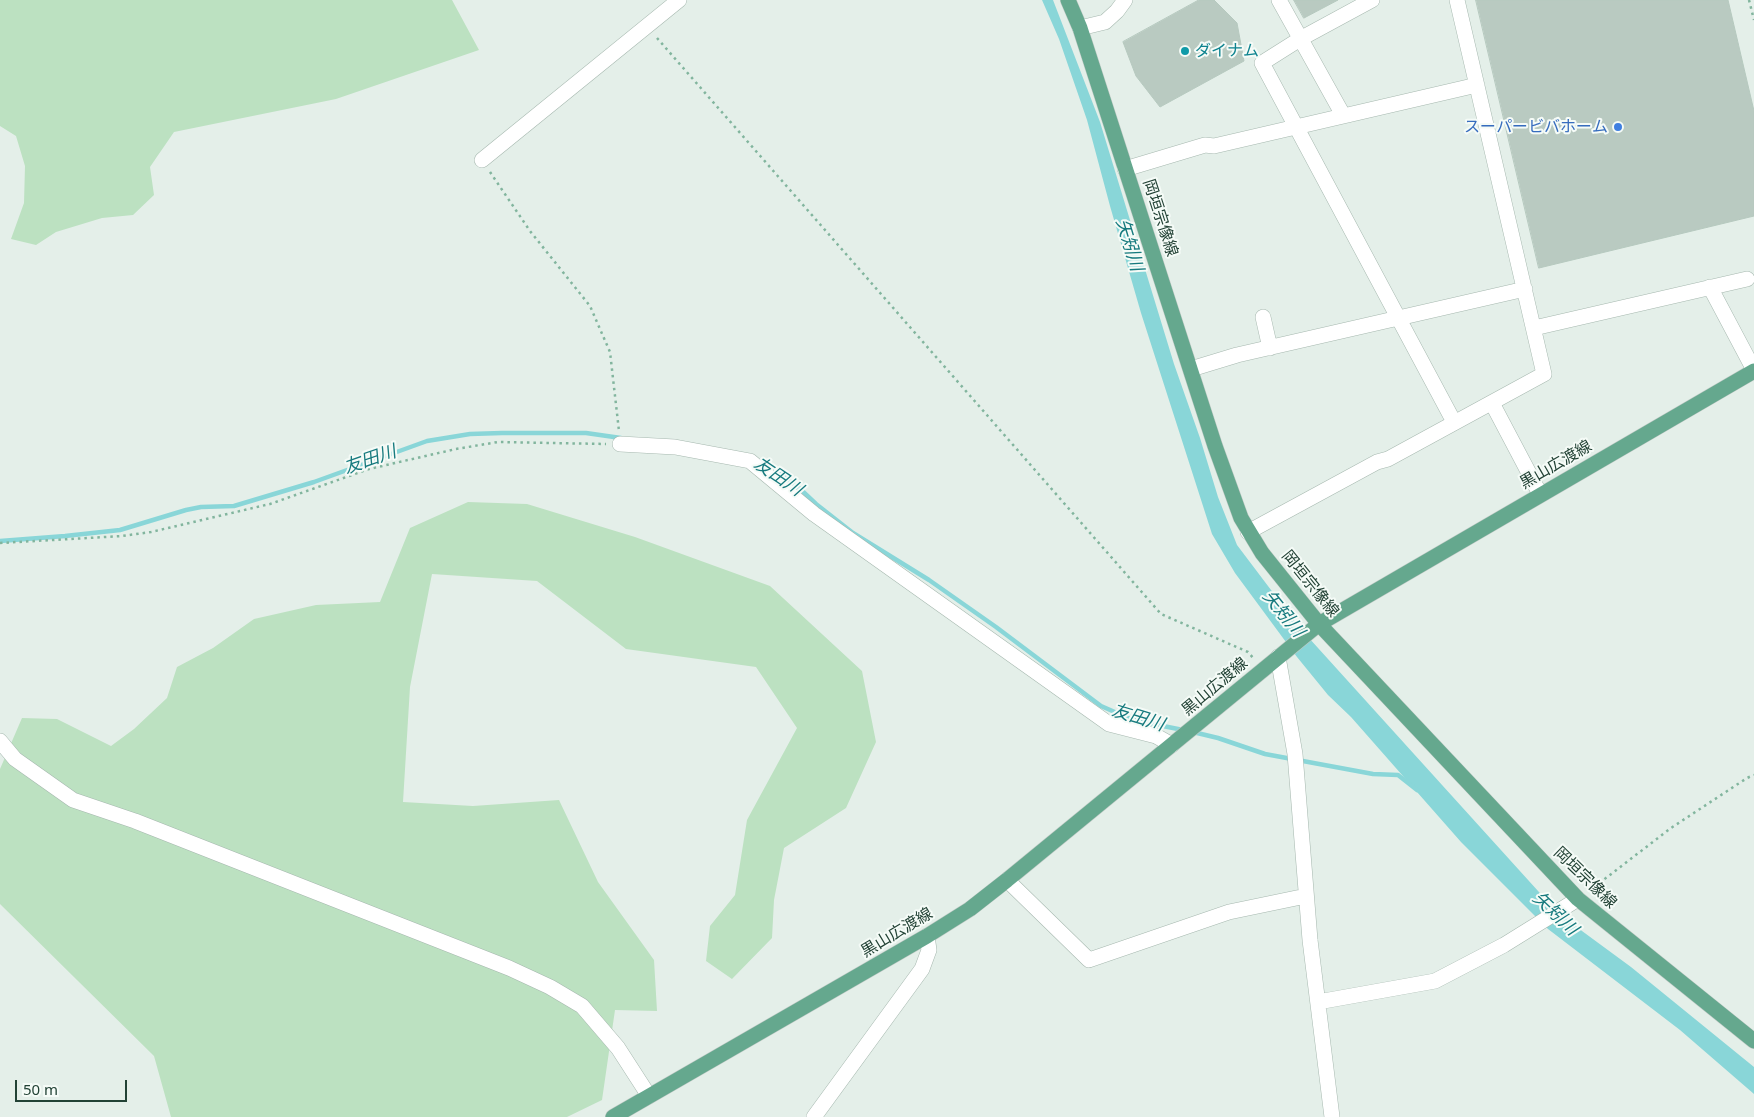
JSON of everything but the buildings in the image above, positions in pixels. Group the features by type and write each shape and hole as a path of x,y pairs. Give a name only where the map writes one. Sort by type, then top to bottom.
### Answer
{"main road":[{"name":"岡垣宗像線","path":"1068,0 1080,28 1215,446 1241,518 1248,532 1262,553 1319,624 1578,899 1754,1041"},
{"name":"黒山広渡線","path":"613,1117 928,936 970,909 1319,624 1754,371"}],"street":[{"path":"482,160 679,0"},
{"path":"1080,28 1105,22 1125,0"},
{"path":"1279,0 1343,115"},
{"path":"1372,0 1300,39 1262,63 1454,422"},
{"path":"1248,532 1377,462 1388,459 1544,374 1457,0"},
{"path":"1125,169 1205,145 1214,146 1477,85"},
{"path":"1534,328 1747,279"},
{"path":"1710,287 1754,371"},
{"path":"1190,369 1270,348 1525,289"},
{"path":"1263,317 1270,348"},
{"path":"1492,403 1540,494"},
{"path":"620,444 675,447 750,461 814,514 1109,724 1156,736 1172,745"},
{"path":"1278,657 1298,778 1306,896 1332,1117"},
{"path":"0,741 15,759 74,800 135,821 508,968 550,987 582,1006 618,1048 649,1096"},
{"path":"1007,880 1089,960 1229,912 1306,896"},
{"path":"1318,1002 1435,981 1512,940 1578,899"},
{"path":"814,1117 922,969 928,950 928,936"}],"path":[{"path":"1749,0 1754,20"},
{"path":"647,26 1161,614 1248,652 1264,669"},
{"path":"0,543 122,536 151,532 270,504 369,469 498,442 620,444 610,352 590,306 530,232 482,160"},
{"path":"1578,899 1671,828 1754,775"}],"green space":[{"path":"0,0 452,0 479,50 336,99 174,132 150,167 154,195 133,215 102,218 56,232 36,245 11,239 24,203 25,166 16,136 0,126"},
{"path":"468,502 527,504 635,537 770,586 862,671 876,742 846,808 784,848 774,900 772,938 732,979 706,961 710,926 735,895 747,820 797,728 756,667 626,649 537,581 432,574 410,687 403,802 473,806 559,800 598,882 654,960 657,1011 615,1010 602,1100 567,1117 171,1117 154,1056 0,904 0,769 22,718 57,719 111,746 134,729 167,698 177,667 213,648 254,619 316,605 380,602 410,528"}],"water":[{"name":"矢矧川","path":"1042,0 1053,0 1100,122 1174,364 1218,497 1237,545 1299,627 1548,902 1754,1067 1754,1094 1680,1030 1548,929 1461,842 1351,717 1328,695 1297,657 1235,573 1212,534 1141,313 1087,120 1059,39"}],"waterway":[{"name":"友田川","path":"0,541 120,530 186,510 201,507 234,506 314,482 427,441 470,434 502,433 586,433 621,438"},
{"name":"友田川","path":"767,466 798,487 853,533 929,580 996,627 1101,706 1133,720 1183,730"},
{"name":"友田川","path":"1193,732 1218,738 1265,754 1373,774 1398,775 1417,790"}],"place":[{"name":"ダイナム","path":"1185,51"},
{"name":"スーパービバホーム","path":"1618,127"}]}
